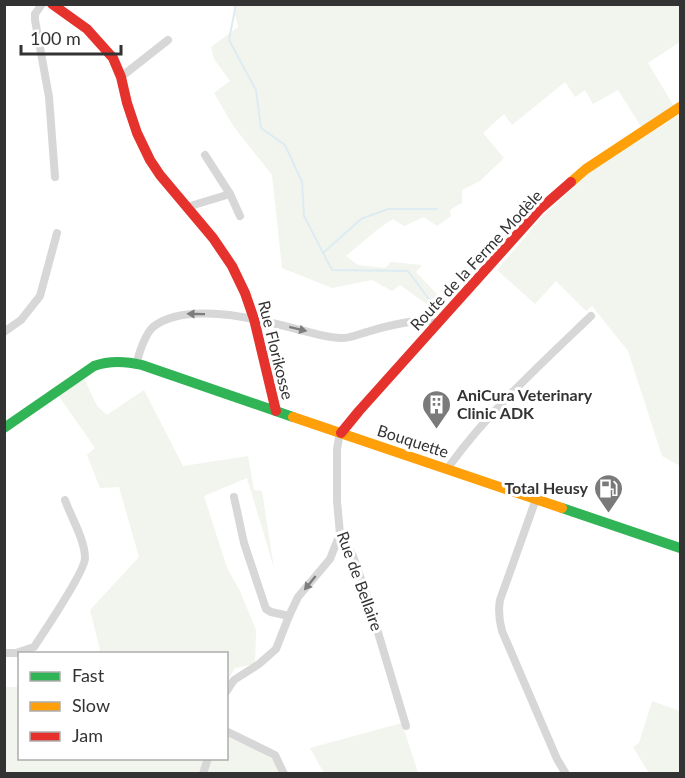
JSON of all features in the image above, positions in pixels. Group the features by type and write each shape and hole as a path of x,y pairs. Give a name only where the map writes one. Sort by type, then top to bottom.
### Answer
{"street":[{"path":"42,4 35,14 35,20 49,97 55,177"},
{"name":"Rue Florikosse","path":"52,4 87,29 113,58 121,77 137,133 150,160 213,238 232,266 254,319 276,411"},
{"path":"121,77 168,40"},
{"name":"Route de la Ferme Modèle","path":"341,433 540,209 586,169 681,107"},
{"path":"205,156 230,194 240,216"},
{"path":"187,207 230,194"},
{"path":"4,332 21,320 40,296 57,233"},
{"path":"136,364 137,356 151,328 188,314 254,319 342,339 374,329 423,320 438,323"},
{"path":"449,469 476,431 591,316"},
{"name":"Bouquette","path":"4,428 94,366 111,360 136,364 681,548"},
{"name":"Rue de Bellaire","path":"341,433 337,449 337,501 340,534 353,556 406,726"},
{"path":"234,497 244,543 266,609 289,616"},
{"path":"536,499 498,611 502,632 557,759 566,774"},
{"path":"19,652 34,647 77,579 85,559 81,539 65,500"},
{"path":"228,689 234,680 259,664 276,649 298,597 330,559 340,534"},
{"path":"228,732 275,755 284,774"}],"shaded area":[{"path":"233,5 680,5 680,42 648,63 675,108 642,128 618,90 593,104 585,90 575,97 565,82 512,125 504,114 483,133 504,158 480,181 462,190 462,203 450,210 451,216 437,226 424,217 404,226 393,219 346,256 358,265 385,268 391,262 422,265 416,272 449,307 442,315 400,285 392,291 372,280 332,288 282,268 272,175 234,127 214,93 230,81 214,59 211,47 238,27"},
{"path":"680,114 680,466 662,456 628,351 592,306 586,311 556,281 535,304 497,270 542,217 589,173"},
{"path":"84,378 97,406 107,415 144,390 183,466 248,456 254,490 262,491 274,568 247,478 204,496 227,568 240,591 256,630 255,664 235,668 228,680 228,652 95,652 100,650 90,610 139,557 119,487 100,488 87,455 95,448 58,395"},
{"path":"4,687 18,687 18,760 205,760 201,773 5,773"},
{"path":"652,701 680,711 680,773 649,773 633,747 639,743"},
{"path":"402,723 418,773 324,773 310,748"},
{"path":"228,735 274,759 280,774 207,774 211,760 228,760"}],"waterway":[{"path":"236,4 229,40 256,90 261,128 285,145 302,182 304,216 332,270 408,271 434,306"},
{"path":"323,253 361,219 388,209 437,209"}],"traffic: fast":[{"path":"4,428 94,366 118,362 142,365 293,417"},
{"path":"562,508 680,548"}],"traffic: slow":[{"path":"571,182 586,169 680,107"},
{"path":"293,417 562,508"}],"traffic: jam":[{"path":"52,4 87,29 113,58 121,77 137,133 150,160 213,238 232,266 254,319 276,411"},
{"path":"341,433 540,209 571,182"}],"place":[{"name":"AniCura Veterinary Clinic ADK","path":"436,430"},
{"name":"Total Heusy","path":"609,514"}]}
